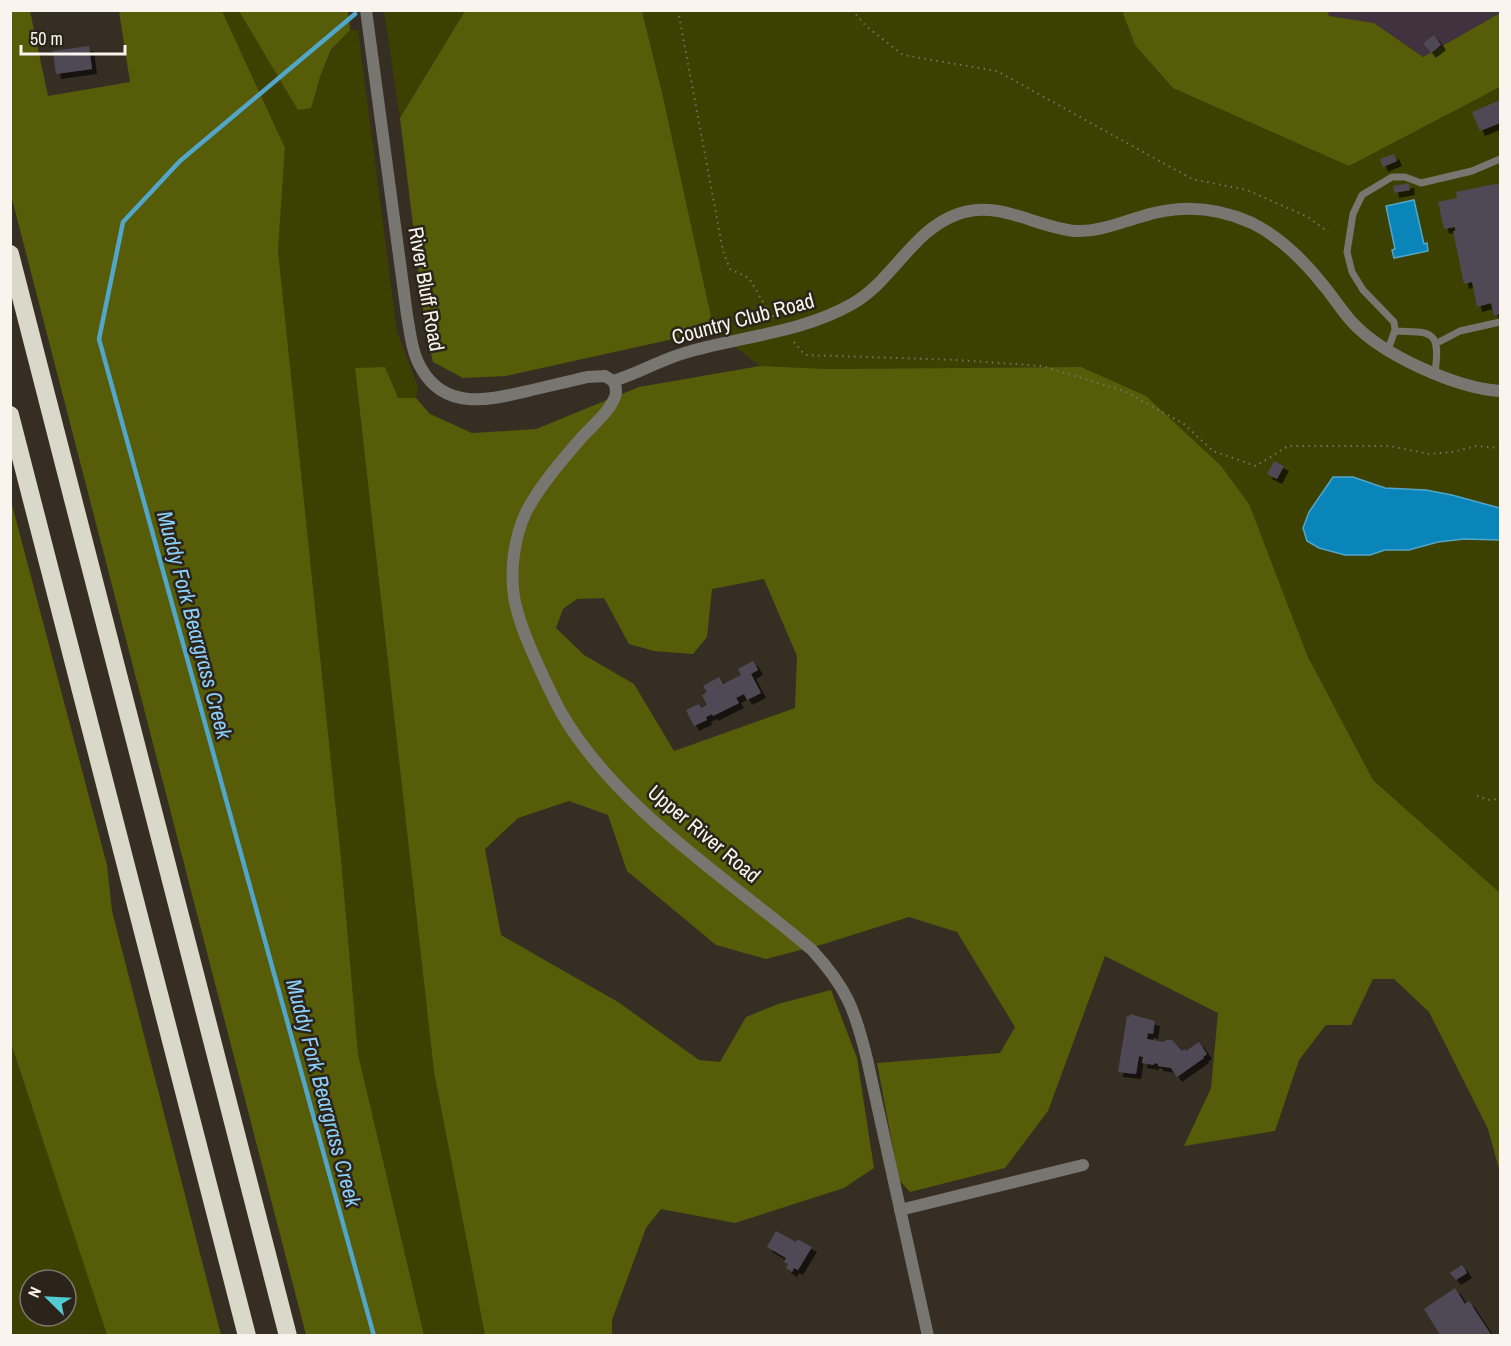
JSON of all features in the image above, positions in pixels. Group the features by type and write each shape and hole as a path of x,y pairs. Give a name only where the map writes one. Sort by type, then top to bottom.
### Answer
{"highway":[{"path":"10,254 288,1335"},
{"path":"10,415 247,1335"}],"street":[{"name":"River Bluff Road","path":"366,10 407,315 413,346 422,369 431,382 445,393 458,398 479,400 587,377 605,376 613,381"},
{"name":"Country Club Road","path":"613,381 689,352 795,328 832,315 870,292 930,229 945,219 961,213 986,209 1007,212 1056,228 1077,231 1098,229 1182,208 1204,208 1233,215 1266,232 1293,252 1322,283 1352,322 1388,350 1435,372 1476,387 1500,391"},
{"name":"Upper River Road","path":"613,381 616,396 609,408 545,482 526,513 517,536 513,570 517,610 528,643 563,715 590,753 621,790 672,837 812,950 842,987 859,1025 928,1335"},
{"path":"900,1210 1083,1165"}],"lane":[{"path":"1388,350 1395,331 1394,322 1363,290 1352,272 1347,252 1353,214 1362,195 1392,177 1405,177 1421,183 1472,171 1500,159"},
{"path":"1437,343 1460,331 1500,322"},
{"path":"1395,331 1422,332 1432,335 1437,343 1435,372"}],"path":[{"path":"678,10 723,251 730,269 749,278 766,307 779,323"},
{"path":"852,10 866,26 903,55 997,71 1192,178 1247,190 1308,217 1328,232"},
{"path":"792,339 805,355 958,360 1042,366 1124,391 1184,424 1213,451 1256,466 1287,446 1390,446 1429,454 1453,452 1476,446 1500,448"},
{"path":"1477,796 1488,800 1500,799"}],"shaded area":[{"path":"1500,10 1500,13 1423,57 1374,23 1329,16 1328,11"},
{"path":"222,11 239,11 320,77 332,50 350,30 358,30 397,332 418,387 416,398 398,398 355,369 434,1072 485,1335 424,1335 358,1054 341,858 278,250 285,148"},
{"path":"384,11 465,11 400,118"},
{"path":"642,11 1122,11 1135,45 1349,166 1500,87 1500,893 1373,780 1307,655 1081,367 827,369 760,366 714,330"},
{"path":"11,1043 107,1335 10,1335"}],"green space":[{"path":"10,11 30,11 48,96 130,82 119,11 222,11 285,148 278,250 341,858 358,1054 424,1335 306,1335 11,195"},
{"path":"239,11 348,11 350,30 331,50 311,108 298,110"},
{"path":"465,11 642,11 714,330 506,376 463,378 433,362 426,333 400,118"},
{"path":"1122,11 1328,11 1329,16 1374,23 1423,57 1500,13 1500,87 1349,166 1173,88 1135,45"},
{"path":"760,366 827,369 1081,367 1146,396 1221,466 1249,504 1307,655 1373,780 1500,893 1500,1172 1488,1129 1429,1012 1394,979 1373,979 1351,1025 1326,1025 1299,1060 1275,1131 1184,1146 1211,1088 1218,1013 1105,956 1048,1111 1005,1168 910,1192 899,1180 877,1063 1000,1053 1015,1027 957,932 909,917 824,944 766,959 716,945 627,871 608,815 569,801 518,818 485,849 501,935 618,1002 699,1060 720,1062 746,1017 778,1004 831,990 857,1058 874,1168 844,1188 735,1223 661,1209 646,1228 612,1320 612,1335 485,1335 434,1072 355,368 385,367 398,398 416,398 430,414 472,433 536,429 639,387","holes":["764,579 797,656 795,708 674,751 634,684 584,655 556,628 563,609 577,599 604,598 629,644 654,651 693,654 707,637 712,589"]},
{"path":"10,497 107,865 112,911 221,1335 107,1335 11,1043"}],"water":[{"path":"1414,200 1424,244 1427,243 1428,251 1394,258 1392,250 1395,249 1386,206"},
{"path":"1333,477 1353,477 1385,488 1426,490 1500,508 1500,540 1464,539 1438,542 1409,550 1385,550 1370,555 1345,555 1319,548 1307,541 1303,528 1309,512"}],"building":[{"path":"1434,35 1441,45 1431,53 1423,43"},
{"path":"89,46 92,69 56,74 53,51"},
{"path":"1500,100 1500,123 1480,131 1472,112"},
{"path":"1394,154 1397,161 1383,167 1380,159"},
{"path":"1409,183 1410,190 1394,193 1393,186"},
{"path":"1500,183 1500,314 1494,316 1491,303 1477,307 1472,282 1464,284 1453,231 1455,227 1444,229 1438,202 1457,198 1456,192"},
{"path":"1274,461 1284,466 1277,479 1267,474"},
{"path":"753,661 758,670 751,674 761,693 747,700 744,694 736,698 739,703 713,716 712,714 706,717 707,720 694,726 686,710 699,704 701,708 707,705 702,695 707,692 703,686 719,677 723,684 741,675 738,669"},
{"path":"1130,1014 1155,1021 1153,1034 1148,1033 1147,1039 1163,1042 1172,1040 1182,1051 1185,1049 1186,1051 1199,1042 1207,1054 1177,1077 1171,1068 1154,1063 1154,1065 1142,1063 1143,1057 1139,1056 1136,1074 1118,1072 1127,1016 1129,1017"},
{"path":"776,1231 796,1242 797,1239 812,1247 798,1270 794,1268 792,1272 786,1268 788,1264 784,1262 786,1258 767,1247"},
{"path":"1462,1265 1467,1273 1456,1280 1450,1273"},
{"path":"1455,1288 1465,1304 1469,1301 1492,1336 1441,1336 1424,1309"}],"waterway":[{"name":"Muddy Fork Beargrass Creek","path":"355,14 180,161 123,222 99,339 374,1336"}]}
